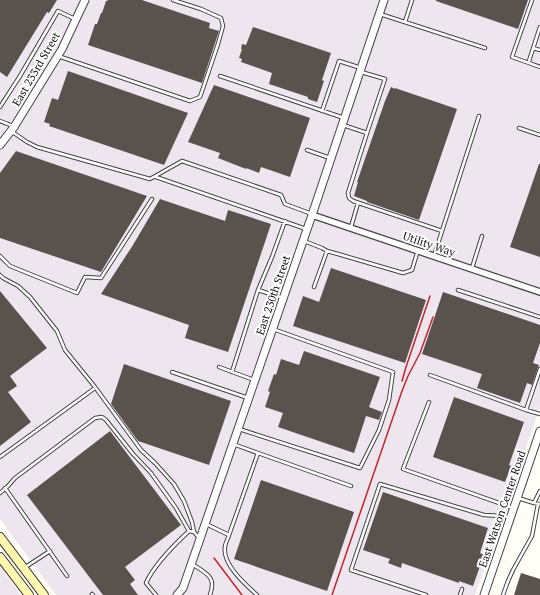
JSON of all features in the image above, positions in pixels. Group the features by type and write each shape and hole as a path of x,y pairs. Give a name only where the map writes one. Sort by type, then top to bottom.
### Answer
{"main road":[{"path":"0,537 44,595"},
{"path":"0,557 29,595"}],"street":[{"name":"East 233rd Street","path":"0,145 12,129 58,56 85,0"},
{"name":"East 230th Street","path":"177,595 183,588 307,230 384,0"},
{"name":"Utility Way","path":"312,215 540,292"},
{"name":"East Watson Center Road","path":"484,595 538,442 540,431"}],"lane":[{"path":"58,56 190,101 200,96 223,26 221,18 173,0"},
{"path":"405,22 412,0"},
{"path":"532,0 512,57 540,67"},
{"path":"0,107 58,11 76,19"},
{"path":"379,14 485,48"},
{"path":"529,63 540,27"},
{"path":"533,48 540,50"},
{"path":"322,111 339,61 385,80 348,193 349,198 358,203 442,231"},
{"path":"220,76 322,111 367,133"},
{"path":"434,256 479,116"},
{"path":"0,121 27,142 37,147 150,180 182,161 281,195 285,204 312,215"},
{"path":"519,128 540,135"},
{"path":"307,150 331,159"},
{"path":"155,176 307,230"},
{"path":"0,256 10,266 77,292 85,277 101,278 152,199"},
{"path":"350,227 358,203"},
{"path":"232,372 258,290 272,258 285,221"},
{"path":"472,268 482,236"},
{"path":"303,241 326,251 403,273 412,270 418,250"},
{"path":"314,286 326,251"},
{"path":"0,275 18,286 30,297 57,331 65,350 141,450 174,484 184,501 194,532"},
{"path":"258,290 283,298"},
{"path":"458,290 540,318"},
{"path":"238,428 360,468 379,430 389,400 393,372 273,329"},
{"path":"219,367 255,380"},
{"path":"526,410 540,369"},
{"path":"172,372 249,398"},
{"path":"430,375 540,414"},
{"path":"0,457 95,388"},
{"path":"429,402 403,469 514,508"},
{"path":"0,493 15,478 95,418 102,417 151,473 176,508 189,530 194,532 200,538"},
{"path":"233,444 351,486"},
{"path":"257,595 244,583 226,559 224,547 258,453"},
{"path":"426,595 351,570 380,484 484,515 510,518"},
{"path":"5,488 67,576"},
{"path":"534,503 540,492"},
{"path":"503,595 513,570 532,536 539,504 517,498"},
{"path":"205,524 229,535"},
{"path":"156,595 146,583 149,576 174,545 189,530"},
{"path":"24,569 50,551"},
{"path":"191,564 212,580 210,595"},
{"path":"460,595 462,589"}],"shaded area":[{"path":"0,0 540,0 540,407 475,595 56,595 0,519"},
{"path":"0,567 21,595 0,595"}],"building":[{"path":"0,0 57,0 49,13 47,12 7,77 0,72"},
{"path":"142,0 210,23 209,28 219,31 202,83 88,45 95,24 97,24 106,1"},
{"path":"436,0 528,0 518,29"},
{"path":"253,27 331,53 322,80 324,81 317,102 308,99 308,97 269,84 272,73 241,62 242,59 239,58 242,44 246,45"},
{"path":"68,71 188,113 164,165 49,126 50,124 44,122 52,98 58,100"},
{"path":"214,85 310,118 290,177 261,167 259,173 246,169 218,158 220,153 188,142"},
{"path":"391,87 457,109 419,220 354,196 357,182"},
{"path":"16,151 147,196 101,272 0,238 0,173"},
{"path":"540,164 540,257 510,247"},
{"path":"160,199 225,221 228,210 271,224 228,352 185,338 189,325 101,294 133,245"},
{"path":"331,268 426,300 405,363 293,326 303,296 319,302"},
{"path":"0,291 47,348 10,376 17,386 8,392 31,422 0,446"},
{"path":"443,292 540,325 540,343 533,363 539,365 532,385 527,383 520,403 477,388 482,374 422,354"},
{"path":"304,351 380,377 369,407 382,412 379,420 366,416 354,453 278,427 283,413 265,407 270,392 268,391 274,374 276,375 281,359 299,365"},
{"path":"124,364 231,401 209,465 138,441 111,404"},
{"path":"454,397 524,422 509,465 511,466 505,482 433,457"},
{"path":"110,431 181,525 125,567 135,580 130,584 138,595 103,595 27,495"},
{"path":"261,480 354,512 327,591 234,559"},
{"path":"383,492 488,528 480,553 484,555 473,586 459,581 459,583 402,563 401,568 388,563 390,559 363,550"},
{"path":"521,573 540,579 540,595 514,595"}],"railway":[{"path":"402,381 430,296"},
{"path":"332,595 402,391 420,353 433,317"},
{"path":"214,558 242,595"}]}
